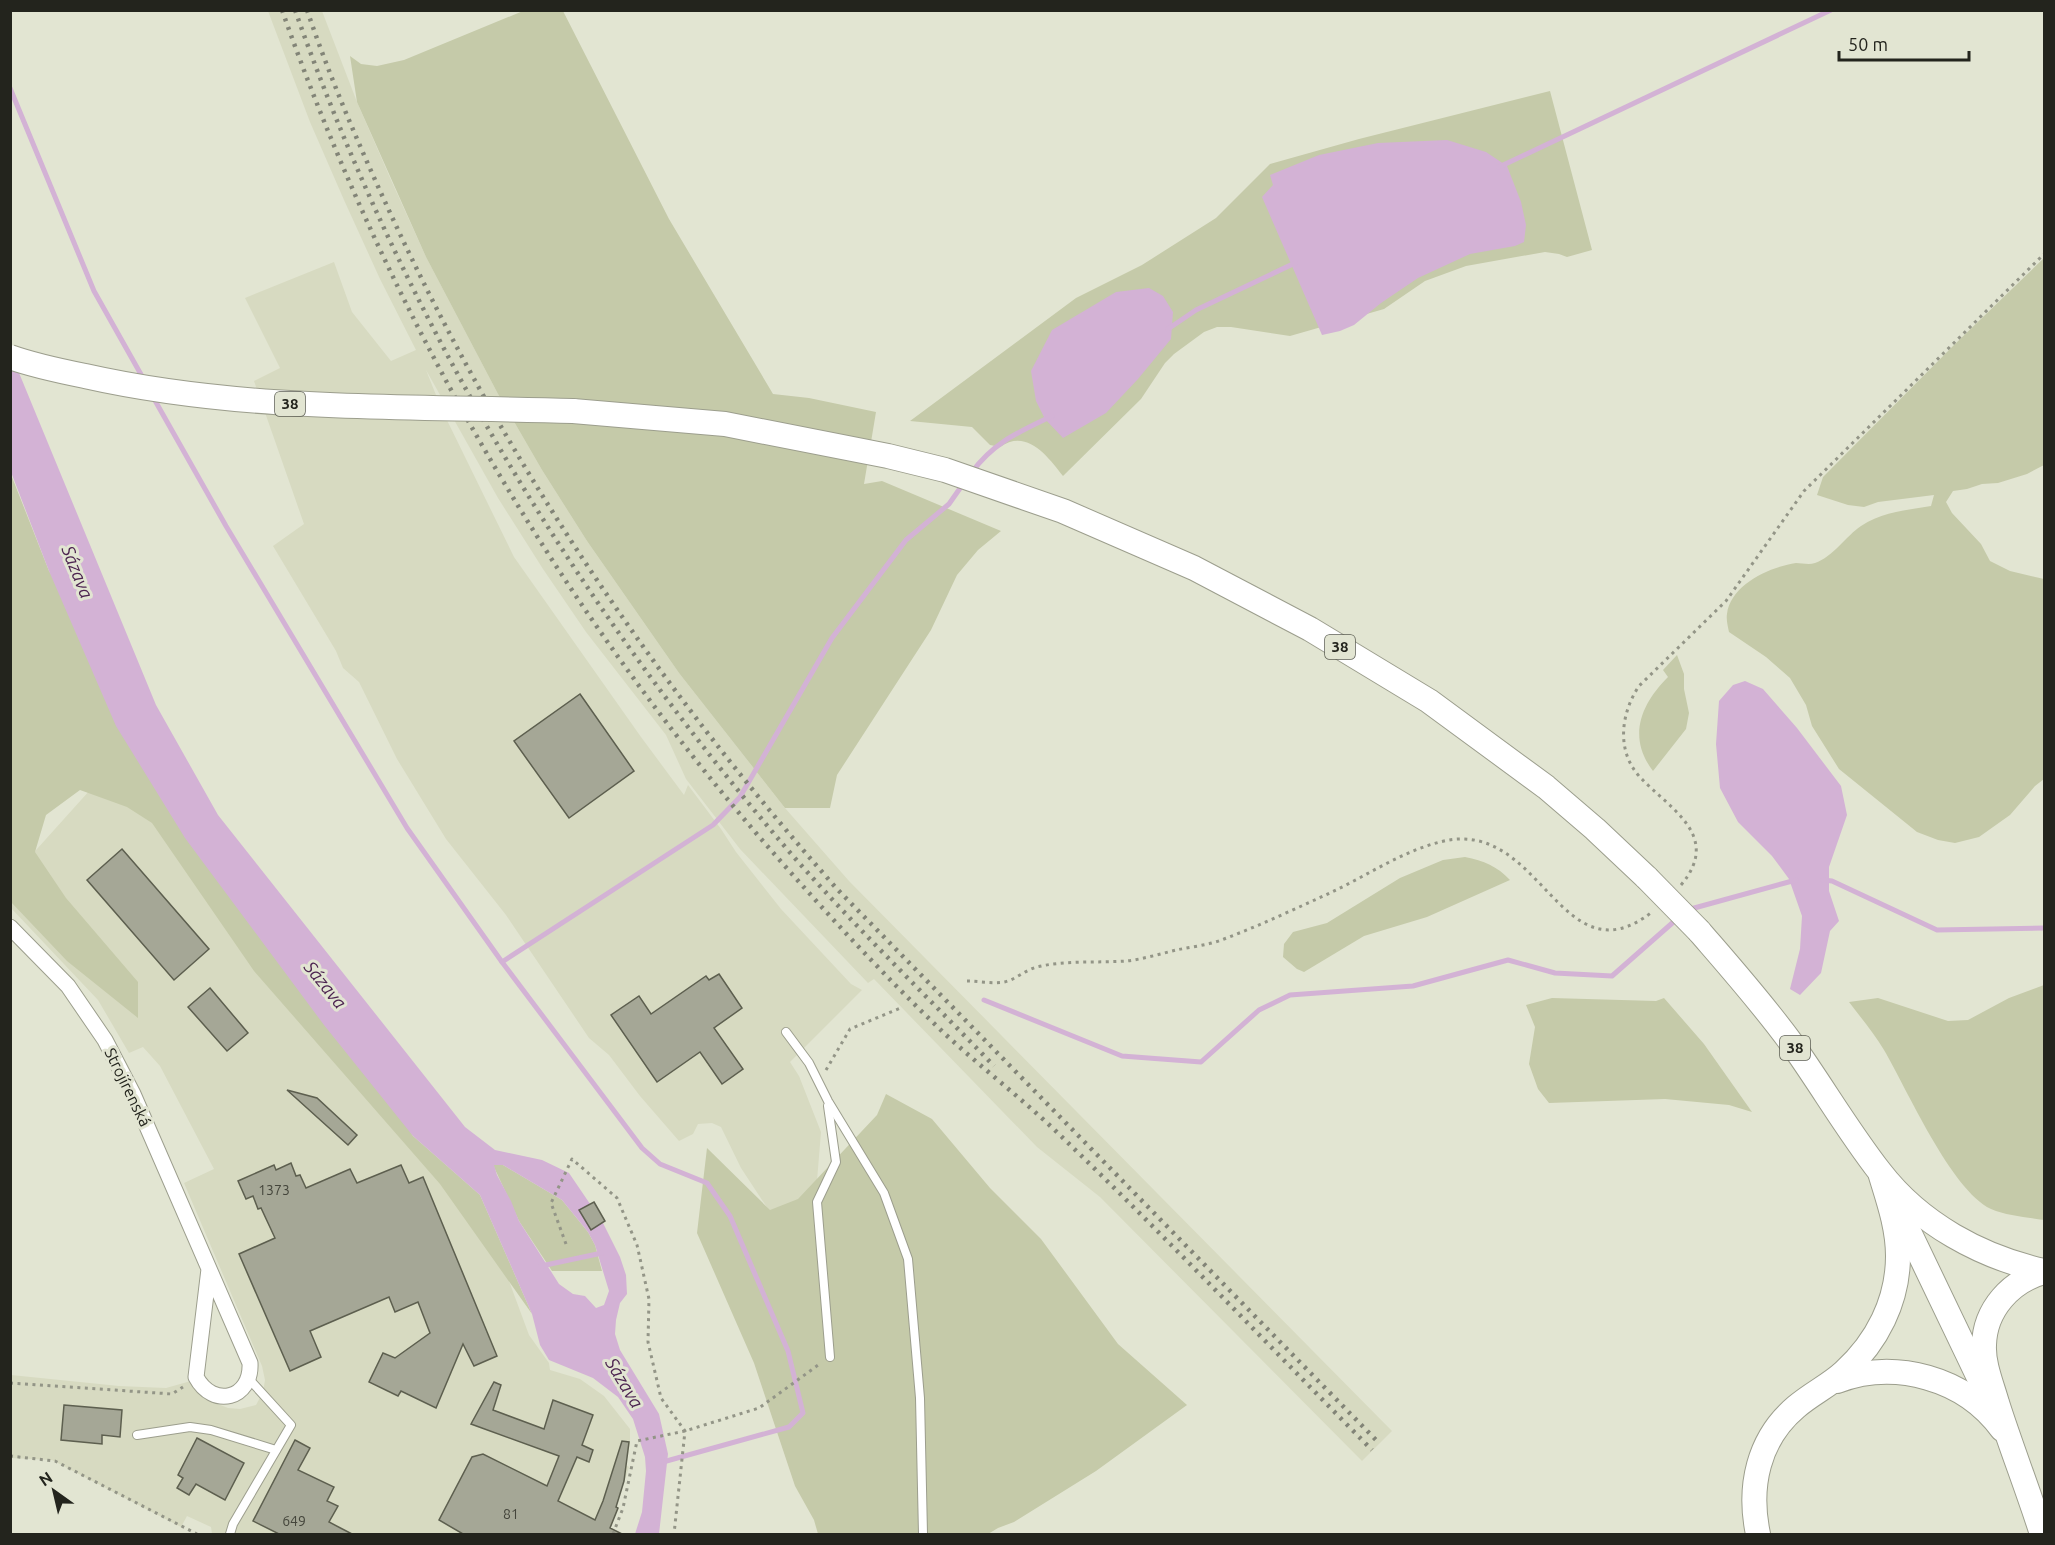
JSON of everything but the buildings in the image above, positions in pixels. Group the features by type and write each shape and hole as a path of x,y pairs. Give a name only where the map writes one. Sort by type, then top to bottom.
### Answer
{"main road":[{"name":"38","path":"10,357 124,385 219,399 316,405 573,411 725,424 888,456 945,470 1063,511 1194,568 1310,629 1429,701 1546,787 1647,878 1699,931 1751,990 1791,1043 1881,1173 2008,1437 2042,1534"},
{"path":"1881,1173 1920,1212 1965,1243 2005,1260 2044,1272"},
{"path":"1758,1534 1753,1503 1754,1488 1758,1465 1766,1444 1794,1408 1842,1374 1869,1346 1879,1330 1893,1294 1898,1256 1897,1236 1881,1173"},
{"path":"2008,1437 1987,1370 1985,1334 1991,1315 2002,1298 2022,1281 2044,1272"},
{"path":"1826,1385 1860,1374 1877,1372 1928,1377 1952,1387 1973,1400 1998,1423 2008,1437"}],"street":[{"name":"Strojírenská","path":"10,927 68,986 105,1040 133,1094 250,1363 249,1379"},
{"path":"209,1269 196,1377 210,1393 225,1396 235,1394 249,1379"}],"lane":[{"path":"786,1032 809,1063 828,1101 884,1194 908,1259 920,1398 923,1534"},
{"path":"828,1101 836,1162 817,1202 830,1357"},
{"path":"230,1534 233,1524 291,1425 249,1379"},
{"path":"137,1435 190,1427 220,1432 276,1450"}],"path":[{"path":"1639,686 1726,601 1804,491 2044,254"},
{"path":"967,981 1005,982 1035,967 1130,961 1222,940 1384,865"},
{"path":"828,1101 826,1069 850,1029 903,1007"},
{"path":"566,1244 551,1203 572,1159 617,1198 637,1245 649,1299 648,1342 661,1398 685,1431 674,1534"},
{"path":"613,1534 623,1508 638,1441 685,1431 759,1408 830,1357"},
{"path":"10,1383 172,1394 196,1377"},
{"path":"10,1456 56,1461 197,1534"}],"shaded area":[{"path":"268,11 322,11 357,102 426,257 498,394 587,541 679,673 785,808 849,881 1392,1431 1362,1461 1100,1197 1037,1147 874,979 868,983 740,849 686,779 666,735 586,632 543,569 498,498 426,370 442,410 514,557 684,795 688,785 736,852 781,909 851,984 862,990 790,1062 799,1076 821,1132 815,1205 770,1212 741,1168 721,1127 712,1123 698,1124 693,1134 679,1141 640,1096 609,1055 589,1038 506,915 446,839 397,759 359,682 343,668 336,651 273,546 304,524 254,381 280,368 245,298 334,262 352,312 391,361 416,350 344,200 310,122"},
{"path":"523,11 563,11 669,219 773,394 809,398 876,412 864,484 882,481 1001,531 978,550 957,575 931,630 837,775 830,808 785,808 679,673 587,541 498,394 426,257 357,102 350,56 361,64 377,66 404,60"},
{"path":"1550,91 1592,250 1567,257 1545,252 1466,266 1425,281 1384,309 1290,336 1231,327 1217,327 1204,332 1165,363 1141,399 1063,476 1044,453 1028,443 1010,442 1000,447 990,445 972,427 910,421 1076,298 1142,265 1216,218 1270,164"},
{"path":"2044,258 2044,465 2027,474 1998,483 1982,484 1953,491 1946,502 1952,513 1981,544 1990,561 2010,571 2044,579 2044,779 2010,815 1979,837 1955,843 1938,840 1917,832 1839,769 1812,726 1806,705 1790,678 1766,657 1729,632 1727,614 1736,594 1753,579 1764,573 1796,563 1815,563 1828,556 1855,530 1869,521 1895,512 1931,506 1934,495 1878,502 1864,507 1848,505 1817,495 1823,477"},
{"path":"10,472 49,571 413,1136 480,1195 532,1314 440,1184 254,971 152,823 127,807 80,790 46,815 35,852 66,898 138,982 138,1018 67,961 11,902"},
{"path":"1677,655 1684,674 1684,689 1689,713 1686,729 1653,771 1641,746 1639,733 1641,721 1651,698 1668,677 1663,670"},
{"path":"132,760 502,1262 529,1335 549,1363 550,1370 580,1379 604,1396 630,1429 626,1465 629,1467 616,1507 618,1508 607,1534 212,1534 211,1527 187,1516 181,1527 52,1460 11,1458 11,1375 119,1386 166,1388 191,1381 196,1391 205,1399 228,1408 240,1409 256,1405 263,1392 265,1380 262,1366 184,1183 214,1169 160,1066 143,1047 129,1053 98,1000 11,908 10,879 99,780"},
{"path":"1465,857 1490,865 1510,880 1427,917 1364,936 1304,972 1283,957 1284,944 1293,932 1327,923 1400,878 1443,860"},
{"path":"2044,985 2044,1220 2010,1215 1991,1209 1976,1198 1961,1182 1931,1137 1880,1044 1849,1002 1878,998 1948,1021 1968,1020 2009,998"},
{"path":"1552,998 1656,1001 1664,998 1704,1044 1752,1112 1729,1105 1665,1099 1549,1103 1538,1089 1529,1064 1535,1027 1526,1005"},
{"path":"886,1094 932,1119 990,1188 1041,1239 1118,1344 1187,1405 1096,1471 1014,1522 988,1534 818,1534 814,1520 795,1486 754,1363 697,1233 707,1148 770,1210 798,1199 877,1115"},
{"path":"493,1165 503,1165 562,1200 588,1232 595,1245 602,1271 552,1271 519,1221"}],"water":[{"path":"1447,140 1486,152 1507,166 1521,202 1526,225 1524,242 1515,246 1470,254 1418,278 1354,325 1322,335 1262,197 1273,185 1270,175 1319,155 1378,143"},
{"path":"1149,288 1163,296 1173,312 1171,339 1106,413 1063,438 1045,419 1036,401 1031,371 1052,330 1116,292"},
{"name":"Sázava","path":"10,351 156,705 218,815 465,1127 495,1150 542,1160 569,1173 603,1223 626,1275 627,1294 620,1303 615,1334 620,1350 659,1414 668,1454 659,1534 635,1534 642,1512 646,1471 645,1457 633,1419 618,1397 593,1378 549,1360 540,1345 532,1314 480,1195 413,1136 324,1025 185,838 116,726 49,571 11,472","holes":["494,1165 503,1165 562,1200 588,1232 595,1245 609,1291 604,1305 596,1308 585,1296 573,1294 559,1284 519,1221 497,1175"]},
{"path":"1745,681 1763,689 1797,728 1841,786 1847,815 1829,867 1829,891 1839,921 1830,931 1821,973 1800,995 1790,989 1800,949 1802,916 1789,879 1772,856 1738,822 1720,788 1716,744 1719,701 1733,685"}],"waterway":[{"path":"1499,167 1831,10"},
{"path":"10,88 94,291 143,378"},
{"path":"1168,329 1196,310 1295,263"},
{"path":"153,397 226,526 407,828 502,962 642,1148 660,1164 707,1183 730,1216 788,1351 803,1413 789,1427 663,1462"},
{"path":"972,472 998,445 1052,416"},
{"path":"502,962 713,825 740,797 832,638 906,540 949,504 963,484"},
{"path":"1687,910 1796,880"},
{"path":"1823,880 1832,881 1937,930 2044,928"},
{"path":"984,1000 1122,1056 1201,1062 1259,1010 1290,995 1413,986 1508,960 1555,973 1612,976 1678,918"},
{"path":"541,1266 602,1253"}],"railway":[{"path":"282,10 324,121 371,231 424,339 481,444 543,546 610,645 681,741 756,833 896,986 945,1034 1048,1124 1102,1175 1372,1450"},
{"path":"295,10 337,121 384,229 437,335 494,438 555,538 621,636 691,731 765,823 848,917 994,1066"},
{"path":"307,10 336,89 380,192 437,309 485,398 536,485 590,570 708,734 838,890 1379,1443"}]}
